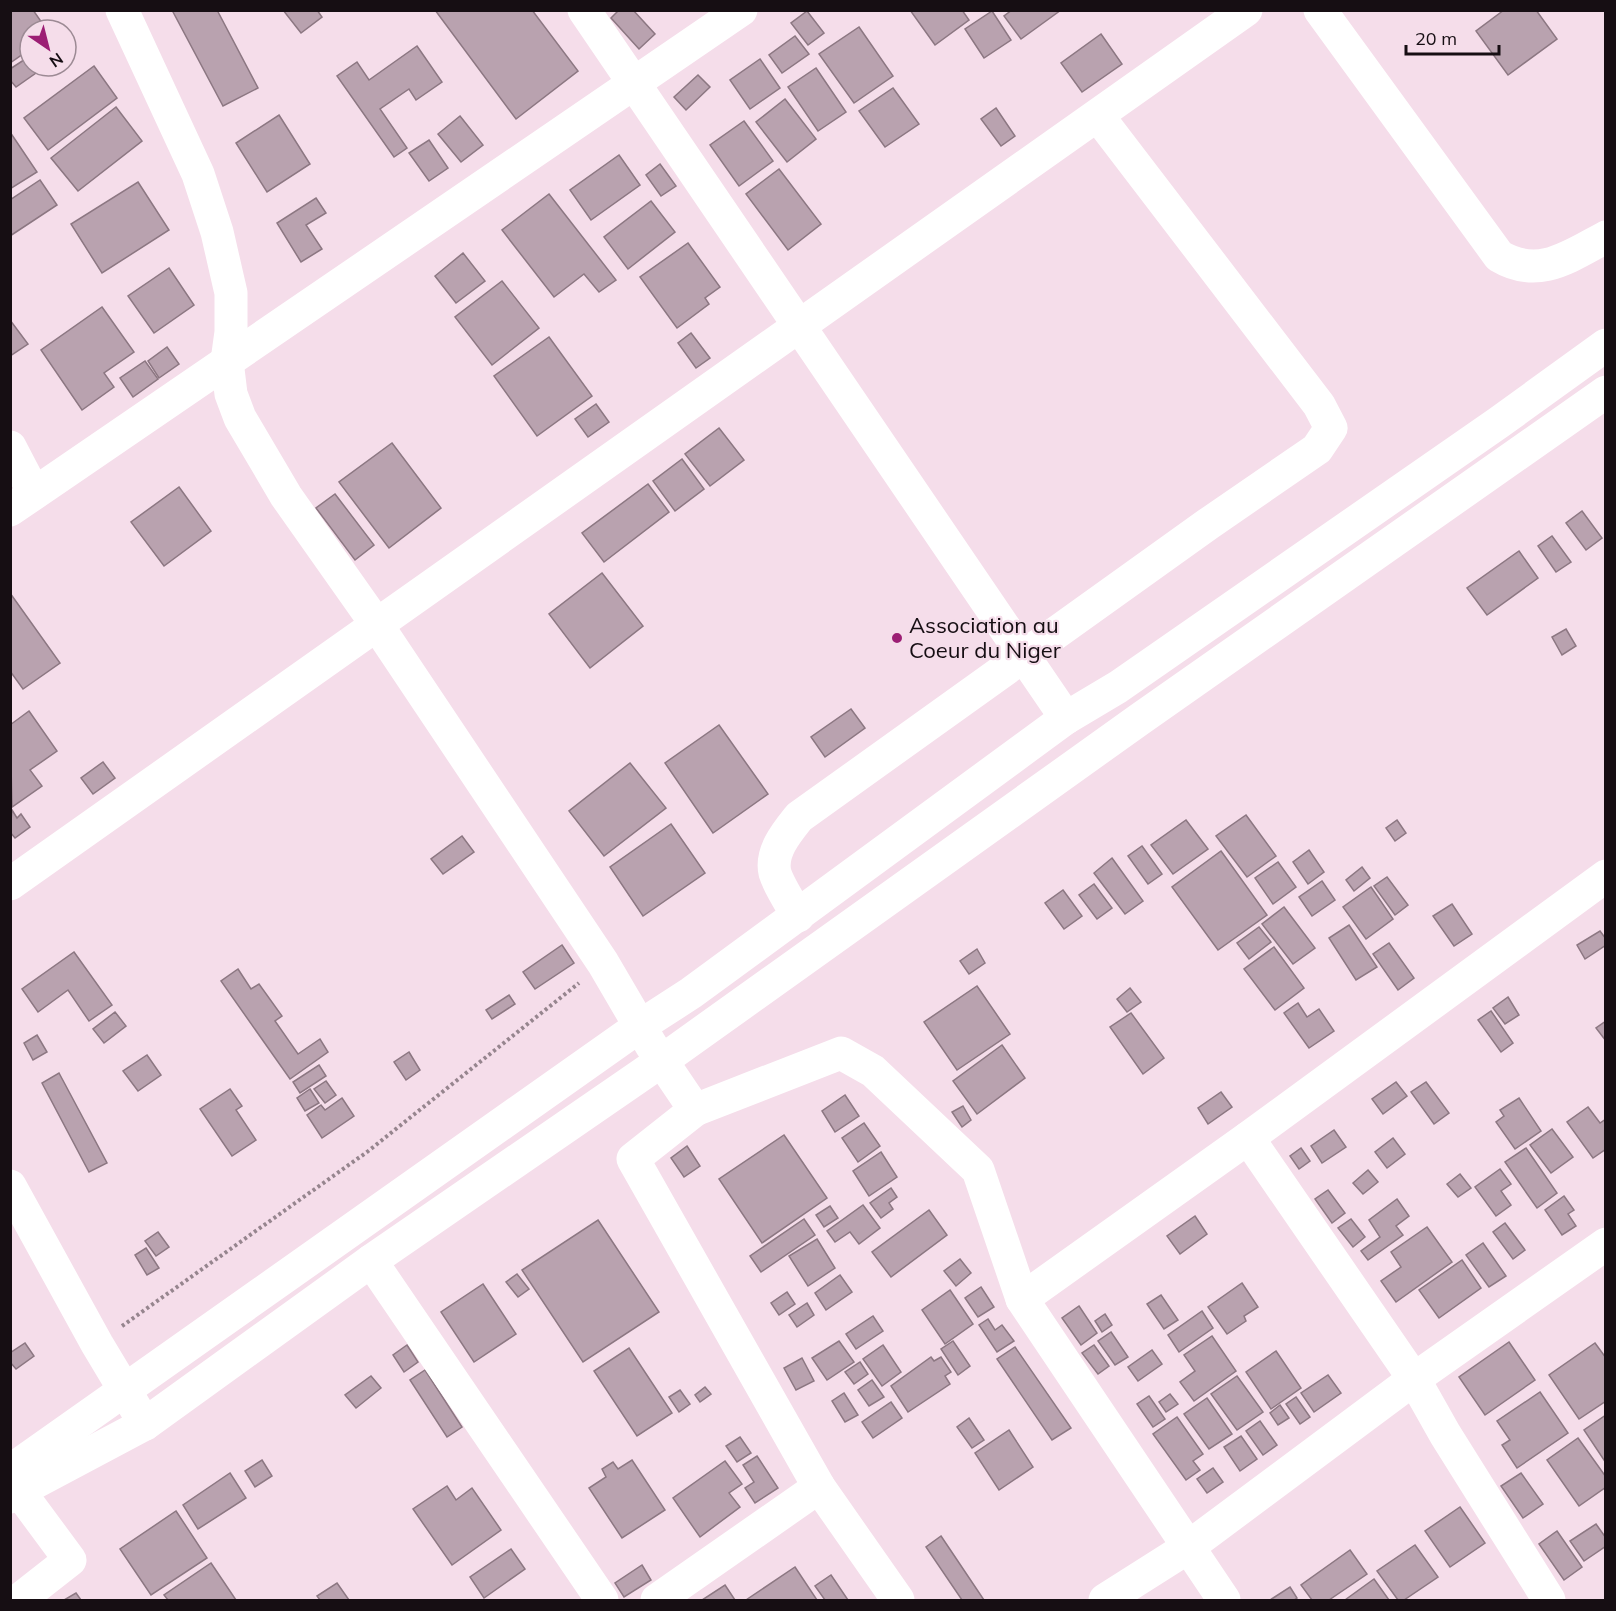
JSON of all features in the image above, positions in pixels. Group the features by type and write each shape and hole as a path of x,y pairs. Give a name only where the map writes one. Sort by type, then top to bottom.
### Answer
{"main road":[{"path":"122,10 198,174 217,232 231,293 231,332 227,362 231,394 240,418 286,496 377,625 603,963 651,1045 695,1110"},
{"path":"584,10 1066,718"},
{"path":"10,447 22,502 741,10"},
{"path":"10,884 1246,10"},
{"path":"1320,10 1499,256 1512,264 1527,267 1546,266 1569,257 1605,237"},
{"path":"798,916 775,872 781,838 799,818 1208,524 1317,449 1331,428 1319,405 1098,116"},
{"path":"13,1486 125,1391 640,1026 691,993 1066,718 1127,681 1498,423 1605,345"},
{"path":"13,1486 145,1424 371,1261 663,1060 1131,725 1605,392"},
{"path":"1022,1299 1248,1138 1605,876"},
{"path":"898,1600 819,1487 633,1159 695,1110 841,1053 873,1071 978,1170 1022,1299 1224,1600"},
{"path":"1248,1138 1414,1379 1445,1434 1549,1600"},
{"path":"10,1186 97,1344 145,1424"},
{"path":"1105,1600 1187,1548 1414,1379 1605,1244"},
{"path":"371,1261 602,1600"},
{"path":"13,1486 70,1560 19,1600"},
{"path":"657,1600 819,1487"}],"path":[{"path":"97,1344 367,1152 603,963"}],"building":[{"path":"10,10 33,10 39,18 18,18 18,57 10,63"},
{"path":"172,10 217,10 258,88 223,106"},
{"path":"283,10 317,10 322,17 301,33"},
{"path":"435,10 532,10 578,71 516,119"},
{"path":"619,10 633,10 655,34 639,49 611,18"},
{"path":"910,10 962,10 969,20 935,45"},
{"path":"1012,10 1061,10 1021,39 1004,16"},
{"path":"1504,10 1536,10 1557,39 1508,75 1476,31"},
{"path":"807,11 824,33 808,45 791,23"},
{"path":"992,11 1011,40 984,58 965,29"},
{"path":"859,27 893,76 854,103 819,54"},
{"path":"1101,34 1122,64 1082,92 1061,63"},
{"path":"795,36 809,54 782,73 769,55"},
{"path":"417,46 442,82 416,100 409,89 380,109 407,148 394,157 337,76 357,62 369,80"},
{"path":"760,59 780,88 750,109 730,80"},
{"path":"18,64 18,78 29,78 16,87 10,80 10,69"},
{"path":"94,66 117,98 48,150 24,118"},
{"path":"816,68 846,112 818,131 788,87"},
{"path":"698,75 710,87 686,110 674,97"},
{"path":"893,88 919,124 885,147 859,111"},
{"path":"785,99 816,139 787,162 756,122"},
{"path":"116,107 142,141 78,191 51,158"},
{"path":"996,108 1015,136 1001,146 981,119"},
{"path":"279,115 310,164 267,192 236,143"},
{"path":"460,116 483,145 461,162 438,134"},
{"path":"744,121 773,161 739,186 710,145"},
{"path":"10,132 37,172 10,189"},
{"path":"429,140 448,168 429,181 409,153"},
{"path":"619,155 640,185 591,220 570,190"},
{"path":"660,164 676,186 661,196 646,175"},
{"path":"779,169 821,224 788,250 746,194"},
{"path":"40,180 57,205 10,236 10,200"},
{"path":"138,182 169,230 102,273 71,224"},
{"path":"549,194 616,280 599,292 584,274 554,297 502,230"},
{"path":"316,198 326,213 306,225 322,249 301,262 277,223"},
{"path":"651,201 675,232 628,269 604,237"},
{"path":"688,243 720,287 705,298 709,304 677,328 640,277"},
{"path":"463,253 485,281 456,303 435,276"},
{"path":"169,268 194,305 154,333 128,296"},
{"path":"502,281 539,328 492,365 455,317"},
{"path":"102,307 134,352 104,373 114,387 82,410 41,350"},
{"path":"10,320 28,344 10,356"},
{"path":"691,333 710,358 696,368 678,343"},
{"path":"549,337 592,396 537,436 494,376"},
{"path":"167,347 179,364 159,378 148,361"},
{"path":"145,361 158,379 133,397 120,378"},
{"path":"596,404 609,422 588,437 575,419"},
{"path":"719,428 744,460 710,486 685,454"},
{"path":"392,443 441,508 389,548 339,482"},
{"path":"682,459 704,489 675,511 653,481"},
{"path":"648,484 669,512 604,562 582,533"},
{"path":"179,487 211,531 164,566 131,522"},
{"path":"335,494 374,545 355,560 316,508"},
{"path":"1582,511 1602,538 1586,550 1566,523"},
{"path":"1552,536 1571,562 1556,572 1538,546"},
{"path":"1519,551 1538,578 1487,615 1467,588"},
{"path":"602,573 643,626 590,668 549,614"},
{"path":"10,593 60,663 23,689 10,671"},
{"path":"1566,629 1576,646 1562,655 1552,637"},
{"path":"851,709 865,728 825,757 811,737"},
{"path":"29,711 57,751 30,770 42,786 12,807 10,725"},
{"path":"719,725 768,794 713,833 665,763"},
{"path":"103,762 115,778 93,794 81,778"},
{"path":"630,763 666,808 604,856 569,811"},
{"path":"12,810 17,818 21,814 30,827 15,838 10,832"},
{"path":"1246,815 1276,856 1247,877 1216,836"},
{"path":"1186,820 1208,849 1173,874 1151,845"},
{"path":"1397,820 1406,833 1395,841 1386,828"},
{"path":"671,824 705,873 643,916 610,867"},
{"path":"462,836 474,852 443,874 431,859"},
{"path":"1142,846 1162,874 1148,884 1128,856"},
{"path":"1309,850 1324,872 1308,884 1293,862"},
{"path":"1221,851 1267,915 1218,950 1172,887"},
{"path":"1112,858 1143,901 1125,914 1094,873"},
{"path":"1278,862 1296,887 1273,904 1255,878"},
{"path":"1362,867 1370,878 1354,891 1346,880"},
{"path":"1387,877 1408,905 1395,915 1374,886"},
{"path":"1322,881 1335,900 1312,916 1299,897"},
{"path":"1094,884 1112,908 1097,919 1079,895"},
{"path":"1371,887 1393,919 1366,939 1343,907"},
{"path":"1063,890 1082,916 1064,929 1045,903"},
{"path":"1452,904 1472,934 1454,946 1433,916"},
{"path":"1284,907 1315,948 1293,964 1262,924"},
{"path":"1349,925 1377,967 1356,980 1329,938"},
{"path":"1259,927 1271,942 1249,959 1237,943"},
{"path":"1600,931 1606,939 1606,945 1585,959 1577,945"},
{"path":"1389,943 1414,978 1398,990 1373,954"},
{"path":"562,945 574,963 535,989 523,972"},
{"path":"1274,947 1304,988 1275,1010 1244,969"},
{"path":"977,949 985,963 969,974 960,961"},
{"path":"74,952 112,1005 89,1021 68,990 38,1012 22,989"},
{"path":"238,969 251,989 259,984 282,1016 275,1021 298,1054 320,1039 328,1052 290,1079 221,981"},
{"path":"977,986 1010,1034 957,1070 924,1022"},
{"path":"1130,988 1141,1002 1127,1012 1117,999"},
{"path":"509,995 515,1004 492,1019 486,1010"},
{"path":"1508,997 1519,1015 1505,1024 1493,1008"},
{"path":"1298,1003 1307,1017 1319,1009 1334,1031 1309,1048 1284,1013"},
{"path":"1491,1011 1513,1043 1501,1052 1478,1020"},
{"path":"115,1012 126,1026 104,1043 93,1029"},
{"path":"1131,1013 1164,1058 1143,1074 1110,1027"},
{"path":"1606,1021 1606,1041 1596,1028"},
{"path":"37,1035 47,1052 33,1060 24,1043"},
{"path":"1002,1045 1025,1078 977,1114 953,1081"},
{"path":"409,1052 420,1070 406,1080 394,1062"},
{"path":"147,1055 161,1075 138,1091 123,1071"},
{"path":"319,1065 326,1076 300,1093 293,1082"},
{"path":"59,1073 107,1163 89,1172 42,1083"},
{"path":"326,1081 336,1095 325,1103 314,1089"},
{"path":"1396,1082 1407,1096 1383,1114 1372,1099"},
{"path":"1426,1082 1449,1113 1434,1124 1411,1092"},
{"path":"230,1089 242,1106 236,1110 256,1140 232,1156 200,1109"},
{"path":"310,1089 319,1103 305,1111 297,1098"},
{"path":"1221,1092 1232,1107 1208,1124 1198,1108"},
{"path":"845,1095 859,1116 835,1132 822,1111"},
{"path":"342,1098 354,1116 322,1138 307,1115 321,1105 325,1110"},
{"path":"1519,1098 1541,1131 1515,1149 1496,1122 1504,1116 1500,1110"},
{"path":"963,1106 971,1120 962,1127 952,1112"},
{"path":"1588,1107 1600,1123 1606,1119 1606,1149 1593,1158 1567,1122"},
{"path":"864,1123 880,1146 858,1162 842,1138"},
{"path":"1552,1129 1573,1157 1551,1173 1530,1145"},
{"path":"1334,1130 1346,1147 1322,1163 1311,1146"},
{"path":"784,1135 827,1198 762,1243 719,1179"},
{"path":"1393,1138 1405,1154 1387,1168 1375,1152"},
{"path":"687,1146 700,1166 684,1177 671,1158"},
{"path":"1301,1148 1310,1161 1299,1169 1290,1156"},
{"path":"1526,1148 1557,1193 1537,1208 1505,1162"},
{"path":"881,1152 897,1177 869,1196 853,1171"},
{"path":"1500,1169 1511,1184 1501,1191 1511,1205 1496,1216 1475,1187"},
{"path":"1368,1170 1378,1182 1363,1194 1353,1183"},
{"path":"1460,1174 1471,1188 1458,1197 1447,1184"},
{"path":"891,1188 897,1197 889,1203 893,1209 881,1218 870,1203"},
{"path":"1328,1190 1345,1213 1332,1223 1315,1199"},
{"path":"1564,1196 1574,1210 1568,1214 1576,1226 1562,1235 1545,1210"},
{"path":"1397,1199 1409,1216 1396,1226 1403,1235 1368,1260 1361,1251 1380,1237 1369,1220"},
{"path":"863,1205 880,1228 859,1244 850,1232 835,1242 827,1231"},
{"path":"830,1206 838,1218 824,1227 816,1215"},
{"path":"929,1210 947,1235 891,1277 872,1252"},
{"path":"1195,1216 1207,1234 1180,1254 1167,1236"},
{"path":"804,1219 815,1235 761,1272 750,1256"},
{"path":"1351,1219 1365,1237 1353,1247 1338,1228"},
{"path":"598,1220 659,1312 583,1362 522,1270"},
{"path":"1505,1223 1525,1250 1513,1259 1493,1232"},
{"path":"1427,1227 1452,1262 1396,1302 1381,1281 1401,1267 1391,1252"},
{"path":"158,1232 169,1247 156,1256 145,1241"},
{"path":"817,1239 835,1268 808,1286 789,1256"},
{"path":"1483,1243 1506,1276 1489,1287 1466,1255"},
{"path":"146,1248 159,1268 147,1275 135,1255"},
{"path":"960,1259 971,1273 956,1286 944,1271"},
{"path":"1462,1260 1481,1288 1439,1318 1419,1290"},
{"path":"517,1274 529,1289 518,1297 506,1282"},
{"path":"840,1275 852,1292 826,1310 815,1293"},
{"path":"1242,1283 1258,1307 1244,1316 1246,1321 1227,1334 1208,1307"},
{"path":"483,1284 516,1334 474,1362 441,1312"},
{"path":"981,1287 994,1307 978,1317 965,1298"},
{"path":"950,1290 973,1324 945,1344 922,1310"},
{"path":"787,1292 795,1304 779,1315 771,1303"},
{"path":"1161,1295 1178,1320 1164,1329 1147,1304"},
{"path":"807,1303 814,1315 797,1327 789,1315"},
{"path":"1079,1306 1097,1333 1081,1345 1062,1318"},
{"path":"1202,1311 1213,1328 1179,1352 1168,1335"},
{"path":"1105,1314 1112,1325 1102,1332 1095,1321"},
{"path":"873,1316 883,1331 856,1349 846,1334"},
{"path":"988,1319 995,1330 1002,1325 1014,1341 997,1352 979,1325"},
{"path":"1111,1332 1128,1357 1115,1365 1098,1341"},
{"path":"1212,1336 1236,1371 1194,1401 1180,1382 1195,1371 1184,1355"},
{"path":"839,1341 854,1362 827,1380 812,1358"},
{"path":"953,1341 970,1366 958,1375 941,1349"},
{"path":"1509,1342 1535,1380 1485,1415 1459,1377"},
{"path":"25,1343 34,1356 16,1369 10,1362 10,1353"},
{"path":"1595,1343 1606,1358 1606,1401 1579,1419 1549,1375"},
{"path":"407,1345 418,1362 404,1372 393,1355"},
{"path":"883,1345 901,1372 882,1386 863,1359"},
{"path":"1094,1345 1109,1366 1098,1374 1082,1353"},
{"path":"1015,1347 1071,1428 1052,1440 997,1359"},
{"path":"629,1348 672,1413 637,1436 594,1371"},
{"path":"1152,1350 1162,1364 1138,1381 1128,1367"},
{"path":"1276,1351 1301,1388 1271,1409 1246,1372"},
{"path":"931,1357 934,1361 941,1357 951,1372 945,1376 950,1384 908,1412 891,1386"},
{"path":"802,1358 814,1381 796,1390 784,1368"},
{"path":"860,1362 868,1374 854,1384 845,1372"},
{"path":"425,1370 462,1427 447,1437 410,1380"},
{"path":"1328,1375 1341,1393 1314,1412 1301,1393"},
{"path":"371,1376 381,1388 356,1408 345,1395"},
{"path":"1237,1376 1263,1412 1237,1430 1211,1394"},
{"path":"872,1380 884,1397 869,1406 858,1390"},
{"path":"705,1387 711,1394 700,1402 695,1395"},
{"path":"680,1390 690,1404 679,1412 669,1397"},
{"path":"1540,1392 1568,1433 1517,1468 1502,1445 1510,1440 1497,1421"},
{"path":"844,1393 858,1415 845,1422 832,1401"},
{"path":"1170,1394 1178,1404 1166,1412 1159,1402"},
{"path":"1149,1396 1165,1419 1153,1427 1137,1404"},
{"path":"1296,1397 1310,1417 1300,1424 1286,1404"},
{"path":"1207,1398 1232,1434 1209,1449 1184,1414"},
{"path":"891,1402 902,1418 873,1438 862,1422"},
{"path":"1280,1405 1289,1418 1278,1425 1270,1413"},
{"path":"1606,1415 1606,1463 1584,1430"},
{"path":"1177,1417 1203,1454 1193,1461 1200,1470 1186,1480 1153,1434"},
{"path":"969,1418 984,1440 972,1448 957,1427"},
{"path":"1260,1421 1277,1445 1263,1455 1246,1431"},
{"path":"1009,1430 1033,1467 999,1490 975,1453"},
{"path":"1241,1436 1257,1459 1240,1471 1224,1447"},
{"path":"740,1437 751,1453 737,1462 726,1446"},
{"path":"1578,1438 1606,1477 1606,1487 1579,1506 1547,1460"},
{"path":"757,1456 778,1488 755,1503 745,1488 754,1482 743,1465"},
{"path":"262,1460 272,1476 255,1487 245,1471"},
{"path":"632,1460 665,1510 622,1538 589,1488 606,1477 602,1469 613,1462 618,1469"},
{"path":"725,1461 742,1484 729,1493 740,1507 700,1537 673,1498"},
{"path":"1213,1468 1223,1482 1207,1493 1197,1479"},
{"path":"230,1473 246,1498 198,1529 183,1505"},
{"path":"1521,1473 1543,1504 1523,1518 1501,1486"},
{"path":"447,1486 456,1500 472,1488 501,1530 452,1565 413,1509"},
{"path":"1460,1507 1485,1543 1450,1567 1425,1531"},
{"path":"176,1511 207,1558 151,1595 120,1549"},
{"path":"1596,1524 1606,1538 1606,1546 1584,1561 1570,1541"},
{"path":"1557,1531 1582,1567 1564,1580 1539,1544"},
{"path":"941,1536 984,1600 962,1600 926,1547"},
{"path":"1415,1545 1438,1577 1404,1600 1398,1600 1377,1571"},
{"path":"511,1549 525,1569 484,1598 470,1577"},
{"path":"1350,1550 1367,1574 1329,1600 1312,1600 1301,1585"},
{"path":"211,1563 236,1600 168,1600 164,1595"},
{"path":"642,1565 651,1580 624,1597 615,1583"},
{"path":"795,1567 817,1600 746,1600"},
{"path":"831,1575 848,1600 825,1600 815,1586"},
{"path":"1374,1579 1389,1600 1345,1600"},
{"path":"337,1583 349,1600 320,1600 317,1596"},
{"path":"725,1585 735,1600 702,1600"},
{"path":"1290,1587 1297,1598 1294,1600 1270,1600"},
{"path":"76,1593 81,1600 64,1600"}],"place":[{"name":"Association au Coeur du Niger","path":"897,638"}]}
